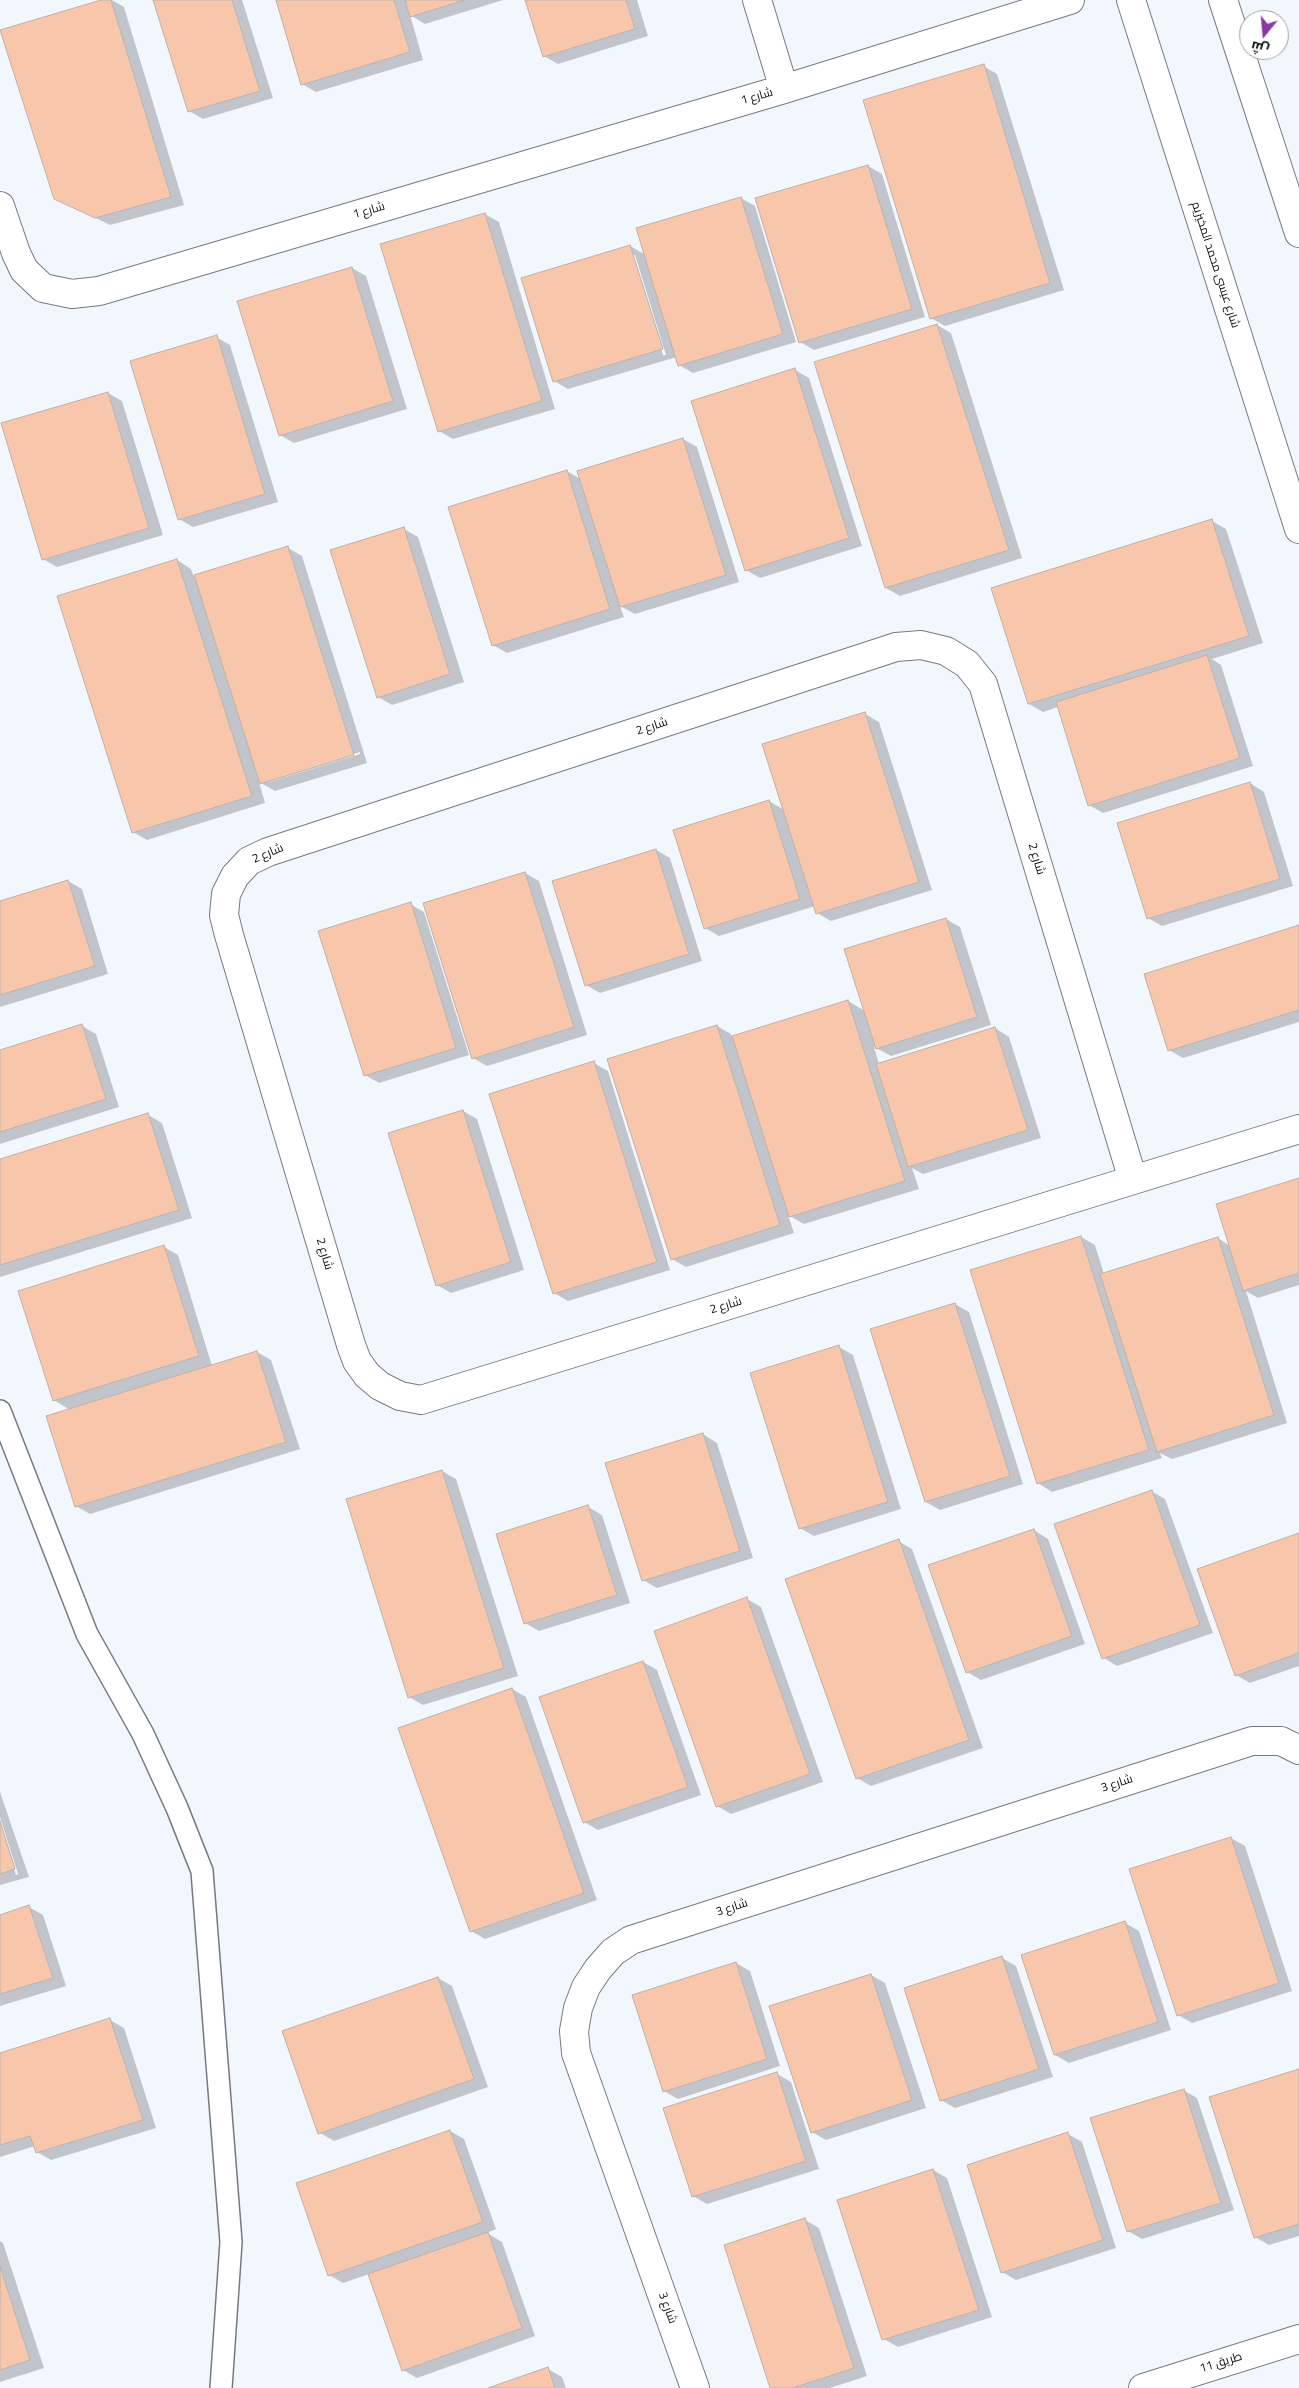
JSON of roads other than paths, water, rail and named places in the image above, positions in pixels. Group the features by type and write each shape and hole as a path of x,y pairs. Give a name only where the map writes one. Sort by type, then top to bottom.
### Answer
{"street":[{"name":"شارع 1","path":"757,0 784,89"},
{"name":"شارع 1","path":"0,206 16,253 24,270 43,288 72,294 99,291 784,89 1070,0"},
{"name":"شارع عيسى محمد المخيزيم","path":"1131,0 1299,529"},
{"path":"1223,0 1299,233"},
{"name":"شارع 2","path":"1133,1180 983,684 967,664 946,651 921,645 896,647 268,852 249,861 235,876 226,894 224,915 229,935 350,1344 357,1361 367,1375 380,1386 400,1396 421,1400 1299,1129"},
{"name":"شارع 3","path":"695,2388 576,2053 574,2031 578,2008 586,1987 598,1968 613,1952 631,1940 1252,1741 1281,1741 1299,1750"},
{"name":"طريق 11","path":"1143,2388 1299,2339"}],"lane":[{"path":"0,1411 87,1634 144,1734 177,1808 202,1871 232,2242 221,2388"}]}
